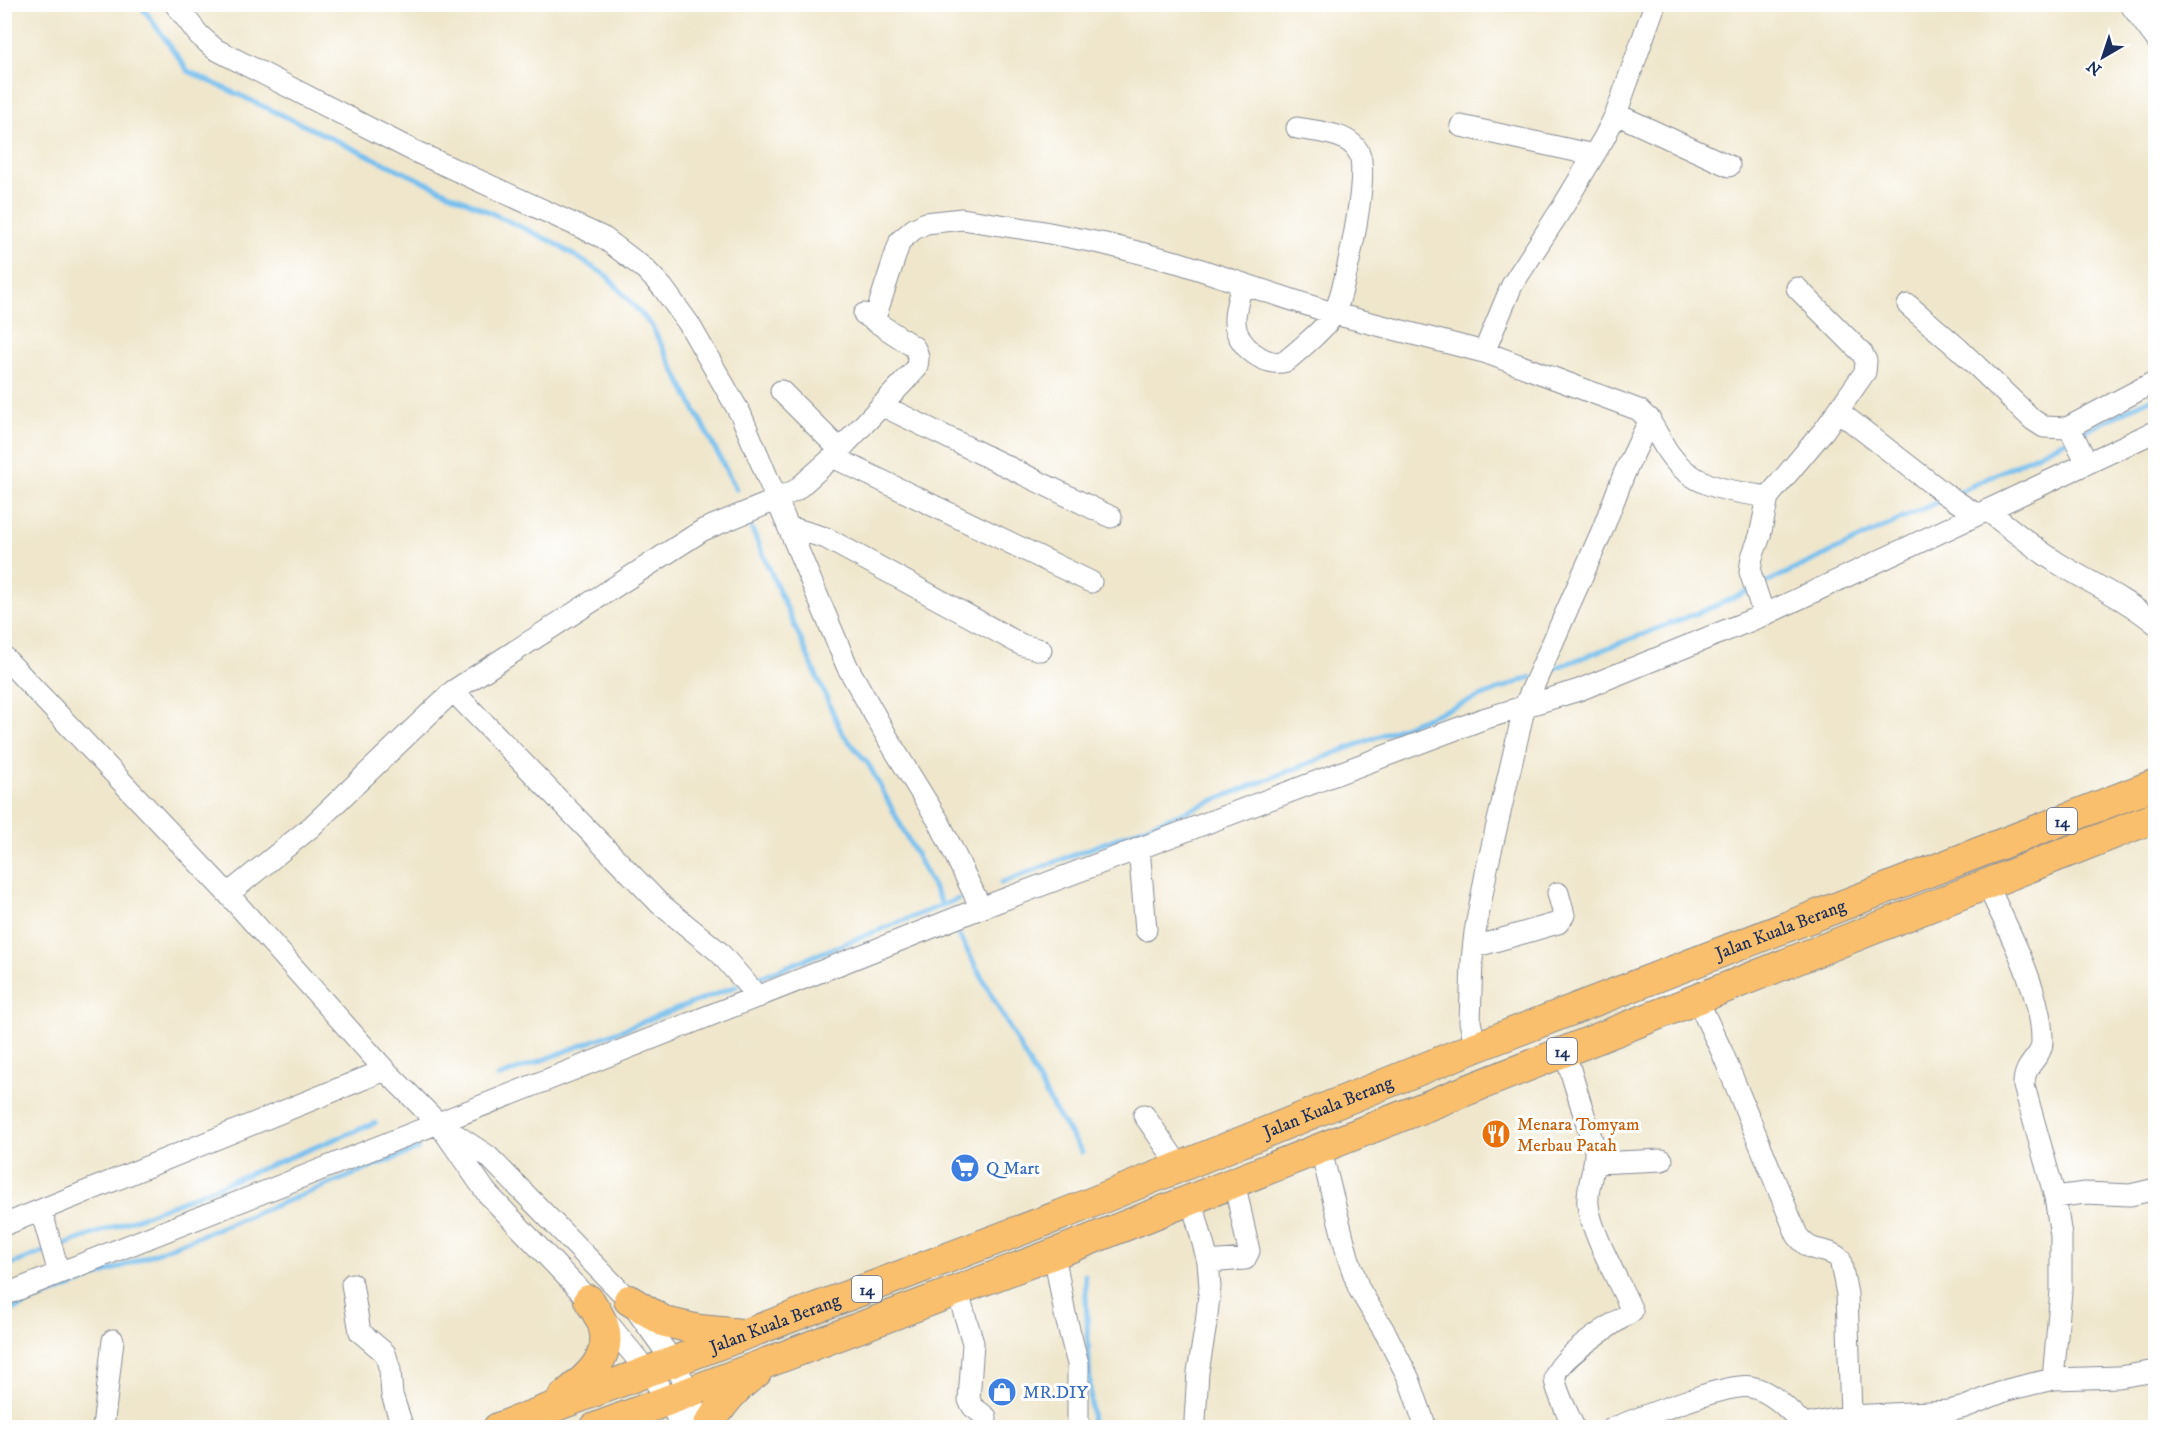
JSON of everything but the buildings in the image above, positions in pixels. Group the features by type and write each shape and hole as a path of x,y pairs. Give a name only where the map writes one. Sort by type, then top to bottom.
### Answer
{"highway":[{"name":"Jalan Kuala Berang","path":"498,1428 1061,1215 1476,1047 2156,784"},
{"name":"Jalan Kuala Berang","path":"595,1428 1054,1253 2156,817"},
{"path":"1968,857 2009,859 2018,872"},
{"path":"548,1408 579,1385 592,1372 605,1350 606,1338 602,1324 589,1300"},
{"path":"629,1300 665,1322 700,1330 748,1335"},
{"path":"707,1428 724,1401 737,1388 750,1377 782,1358"}],"street":[{"path":"175,4 199,35 215,49 238,62 412,150 604,238 645,269 677,306 736,405 847,666 872,712 939,822 981,908"},
{"path":"1484,352 1512,285 1594,155 1616,114 1655,4"},
{"path":"2130,4 2156,39"},
{"path":"1616,114 1729,166"},
{"path":"1461,126 1594,155"},
{"path":"1242,285 1234,323 1237,333 1246,346 1259,357 1270,362 1286,361 1335,314 1357,217 1361,162 1359,153 1343,137 1297,128"},
{"path":"228,894 312,827 453,691 703,530 776,500 808,480 836,454 916,369 918,354 914,347 869,317 900,241 914,229 926,223 962,219 1105,244 1180,263 1335,314 1484,352 1639,410 1650,420 1666,450 1677,465 1684,470 1718,489 1768,497"},
{"path":"1762,610 1750,572 1768,497 1825,429 1865,372 1866,361 1862,352 1797,288"},
{"path":"1908,305 1959,349 2033,420 2044,427 2069,431 2156,381"},
{"path":"781,390 836,454 1091,582"},
{"path":"882,405 1111,517"},
{"path":"1838,411 1967,506 2073,572 2123,600 2156,624"},
{"path":"1476,1047 1470,1022 1474,947 1486,868 1528,700 1602,531 1624,474 1650,420"},
{"path":"2069,431 2084,458"},
{"path":"4,1295 57,1268 439,1124 981,908 1528,700 1579,690 1762,610 1967,506 2156,431"},
{"path":"789,527 826,538 1022,645 1041,650"},
{"path":"4,657 228,894 385,1070 439,1124 486,1192 589,1300 661,1367"},
{"path":"453,691 659,903 718,952 758,997"},
{"path":"1139,848 1146,930"},
{"path":"1987,884 2017,951 2039,1017 2042,1045 2040,1052 2025,1071 2024,1086 2060,1220 2062,1249 2053,1379"},
{"path":"1474,947 1558,923 1563,915 1558,893"},
{"path":"1697,999 1726,1062 1797,1236 1808,1248 1832,1254 1840,1259 1846,1294 1851,1416"},
{"path":"1564,1050 1589,1129 1596,1162 1592,1171 1588,1204 1593,1226 1632,1311 1565,1360 1556,1372 1555,1381 1574,1428"},
{"path":"4,1225 385,1070"},
{"path":"1144,1114 1180,1167"},
{"path":"439,1124 488,1156 629,1300 661,1367 701,1428"},
{"path":"1320,1148 1348,1257 1359,1289 1409,1379 1426,1428"},
{"path":"1596,1162 1662,1160"},
{"path":"1208,1262 1245,1259 1248,1255 1234,1181"},
{"path":"2055,1197 2085,1192 2130,1195 2156,1189"},
{"path":"1191,1198 1208,1262 1210,1287 1198,1372 1196,1428"},
{"path":"41,1210 57,1268"},
{"path":"1054,1253 1065,1314 1078,1364 1078,1428"},
{"path":"352,1284 360,1332 377,1345 387,1359 392,1395 404,1428"},
{"path":"957,1289 973,1342 969,1400 973,1407 986,1417 986,1428"},
{"path":"103,1428 113,1340"},
{"path":"1613,1428 1708,1394 1742,1386 1752,1387 1771,1396 1804,1425 1851,1416 1949,1411 2007,1390 2053,1379 2120,1377 2156,1371"},
{"path":"679,1395 682,1428"}],"waterway":[{"path":"140,4 188,71 553,242 607,276 651,325 736,489"},
{"path":"2079,434 2156,396"},
{"path":"1955,494 2071,438"},
{"path":"1759,586 1944,499"},
{"path":"750,525 842,733 869,765 942,904"},
{"path":"1548,671 1751,590"},
{"path":"1001,883 1531,677"},
{"path":"755,979 958,899"},
{"path":"956,930 1055,1111 1082,1152"},
{"path":"498,1077 737,986"},
{"path":"58,1247 149,1214 375,1123"},
{"path":"4,1313 418,1149"},
{"path":"4,1267 46,1251"},
{"path":"1085,1275 1092,1428"}],"place":[{"name":"Menara Tomyam Merbau Patah","path":"1496,1134"},
{"name":"Q Mart","path":"965,1168"},
{"name":"MR.DIY","path":"1002,1392"}]}
